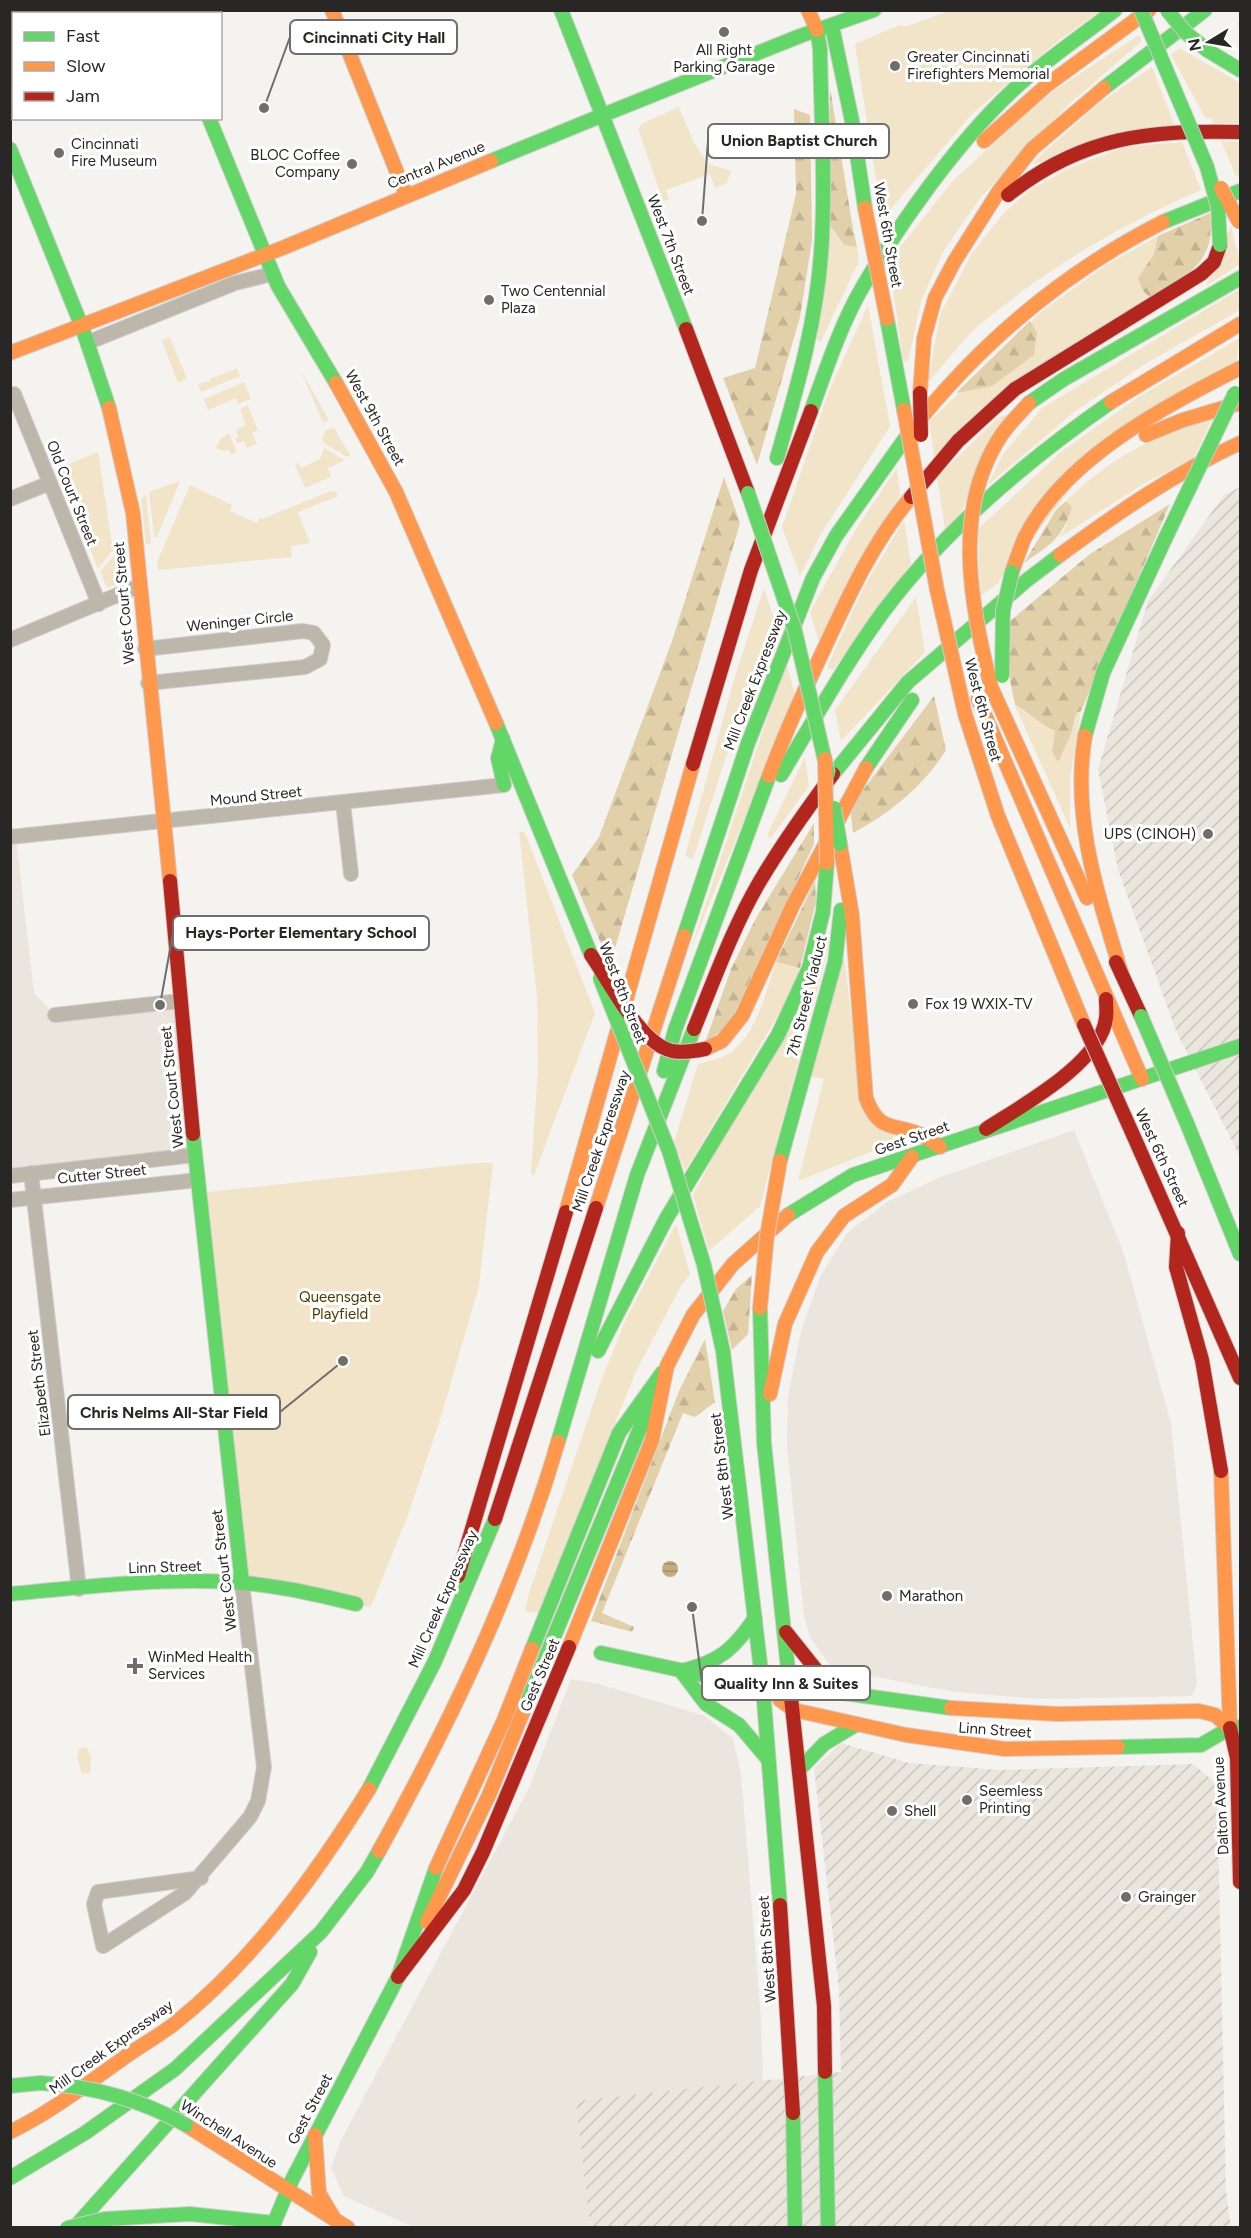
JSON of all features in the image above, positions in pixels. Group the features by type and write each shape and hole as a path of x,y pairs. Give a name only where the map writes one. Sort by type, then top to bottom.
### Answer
{"main road":[{"path":"332,10 406,195"},
{"name":"West 7th Street","path":"561,10 748,493"},
{"path":"751,570 766,494 805,355 818,285 823,210 820,49 817,30 808,10"},
{"name":"West 6th Street","path":"825,10 832,26 852,121 865,208 937,590 965,714 998,816 1084,1024 1240,1378"},
{"name":"Central Avenue","path":"10,353 263,255 817,30 874,10"},
{"path":"452,1626 455,1588 603,1088 655,894 751,570 804,425 861,290 948,163 1011,92 1115,10"},
{"path":"10,2178 85,2133 175,2069 321,1932 368,1872 432,1756 474,1667 547,1481 638,1175 675,1030 782,740 825,644 874,548 899,511 958,441 991,409 1050,366 1201,274 1214,262 1222,230 1218,206 1199,149 1141,10"},
{"path":"918,206 963,160 1047,85 1149,10"},
{"path":"1167,10 1186,33 1207,50 1240,70"},
{"path":"926,523 920,393 924,338 935,298 954,262 999,191 1032,149 1076,110 1205,10"},
{"name":"West 9th Street","path":"210,120 272,274 292,313 356,415 396,492 503,739"},
{"path":"954,262 973,235 1011,192 1050,165 1078,151 1137,134 1240,132"},
{"name":"West Court Street","path":"10,149 89,342 113,414 125,466 164,821 195,1155 242,1583"},
{"path":"1199,149 1240,224"},
{"name":"Mill Creek Expressway","path":"10,2132 61,2105 118,2062 163,2033 246,1957 281,1915 346,1828 382,1767 452,1626 488,1539 745,753 771,678 819,565 878,473 928,408 957,374 1014,319 1084,266 1150,226 1240,191"},
{"path":"1240,278 1064,379 1029,403 1009,425 991,452 976,490 968,558 979,639 991,687 1141,1016 1240,1254"},
{"path":"1183,357 1240,317"},
{"path":"740,854 785,768 846,665 884,611 923,564 959,526 1045,448 1131,388 1240,324"},
{"path":"1030,774 1002,676 1003,611 1021,548 1041,512 1087,463 1158,413 1240,368"},
{"path":"1122,975 1094,883 1085,843 1081,778 1083,742 1102,676 1165,539 1197,477 1240,378"},
{"path":"1087,463 1148,434 1240,403"},
{"path":"638,1175 717,972 759,883 802,815 859,738 908,682 1028,580 1106,521 1189,467 1240,443"},
{"name":"7th Street Viaduct","path":"748,493 786,596 806,669 840,844 841,912 835,962 780,1161 767,1236 760,1308 764,1443"},
{"path":"937,590 978,699 1142,1079"},
{"path":"591,955 610,980 632,1021 652,1043 672,1051 692,1052 722,1041 741,1016 793,905 867,767 893,725 960,638"},
{"path":"503,739 498,758 504,785"},
{"name":"West 8th Street","path":"503,739 669,1151 704,1265 723,1351 763,1688 790,2049 795,2228"},
{"path":"547,1481 565,1455 605,1333 666,1219 778,1035 805,977 823,912 827,863 825,759"},
{"path":"840,844 852,915 866,1098 875,1118 893,1131 918,1134 940,1147"},
{"path":"986,1129 1071,1070 1101,1035 1107,1022 1108,1006 1103,988"},
{"name":"Gest Street","path":"398,1977 464,1890 483,1852 617,1533 651,1440 667,1366 680,1336 707,1296 759,1238 792,1212 853,1175 1240,1046"},
{"path":"828,2228 824,2006 792,1687 764,1443 778,1354 804,1270 822,1242 844,1216 897,1180 912,1157"},
{"path":"1215,1190 1232,1202 1240,1219"},
{"name":"Dalton Avenue","path":"1178,1233 1176,1267 1202,1359 1222,1479 1227,1627 1237,1758 1240,1882"},
{"path":"398,1977 447,1884 489,1796 636,1434 667,1366"},
{"name":"Gest Street","path":"276,2226 287,2192 398,1977 433,1875 504,1720 619,1433 667,1366"},
{"name":"Linn Street","path":"10,1594 171,1582 242,1583 356,1604"},
{"path":"755,1618 741,1638 722,1658 708,1665 681,1671 706,1704 739,1725 767,1758"},
{"path":"1227,1627 1240,1654"},
{"path":"785,1631 834,1692"},
{"name":"Linn Street","path":"601,1653 763,1688 792,1687 997,1712 1058,1714 1199,1711 1215,1715 1235,1728"},
{"name":"Linn Street","path":"763,1688 794,1710 958,1744 1015,1749 1201,1745 1235,1728"},
{"path":"799,1770 824,1744 857,1724"},
{"path":"74,2228 292,1984 321,1932"},
{"name":"Winchell Avenue","path":"10,2084 67,2084 135,2099 186,2125 236,2155 287,2192 348,2228"},
{"path":"315,2135 319,2193 335,2220"},
{"path":"67,2228 105,2219 184,2212 239,2216 276,2226"}],"street":[{"path":"89,342 235,283 272,274"},
{"name":"Old Court Street","path":"14,394 99,604"},
{"path":"10,500 50,483"},
{"path":"10,640 139,586"},
{"name":"Weninger Circle","path":"145,649 303,631 314,633 323,645 320,658 305,667 148,683"},
{"name":"Mound Street","path":"10,837 504,785"},
{"path":"343,803 351,874"},
{"path":"55,1015 180,1001"},
{"name":"Cutter Street","path":"10,1176 195,1155"},
{"name":"Elizabeth Street","path":"31,1173 78,1589"},
{"name":"Cutter Street","path":"10,1200 198,1180"},
{"name":"West Court Street","path":"201,1878 98,1892 94,1904 103,1946 174,1902 201,1878 250,1817 263,1784 264,1767 242,1583"}],"shaded area":[{"path":"1240,487 1240,1157 1176,1031 1118,870 1098,769 1148,601 1224,495"},
{"path":"10,837 16,837 34,993 55,1015 180,1001 195,1155 11,1176"},
{"path":"1074,1130 1123,1251 1171,1423 1197,1683 1192,1696 1041,1699 955,1692 833,1669 810,1637 804,1617 787,1446 788,1396 801,1331 821,1275 847,1233 887,1202 938,1178"},
{"path":"667,1561 673,1561 678,1569 676,1575 667,1577 662,1572 662,1566"},
{"path":"571,1679 599,1684 705,1716 733,1739 741,1773 761,2018 763,2081 577,2101 590,2227 413,2227 344,2196 331,2168 340,2142 529,1788"},
{"path":"841,1743 909,1763 1002,1770 1193,1764 1217,1784 1226,2191 1231,2227 590,2227 576,2101 841,2072 839,1989 814,1768"}],"green space":[{"path":"949,11 1101,11 1059,40 972,114 882,219 855,44 900,25 905,27"},
{"path":"1139,35 1142,41 1068,105 981,197 943,252 921,301 908,362 903,361 889,261 952,182 1040,100"},
{"path":"1180,48 1240,83 1240,123 1213,123 1211,118 1206,119 1171,55"},
{"path":"1152,67 1175,126 1030,165 1098,104"},
{"path":"830,88 857,247 844,245 830,225"},
{"path":"679,107 693,141 708,164 731,171 727,183 715,188 710,174 666,190 669,199 663,201 638,129 643,123"},
{"path":"794,109 810,115 812,240 800,317 757,465 723,378 755,368 796,194"},
{"path":"1221,141 1240,142 1240,175 1236,176"},
{"path":"1182,142 1201,190 1112,234 1029,286 977,327 928,382 940,315 972,253 1004,213 1031,189 1072,167 1125,147"},
{"path":"1210,213 1211,231 1209,245 1204,256 1188,273 1151,298 1143,291 1138,278 1154,254 1158,236"},
{"path":"830,225 844,245 857,247 859,261 821,341 817,341"},
{"path":"1231,226 1240,264 1206,286"},
{"path":"1158,236 1154,254 1138,278 1151,298 934,456 929,422 1041,312 1108,264"},
{"path":"1240,289 1240,310 1145,364 1074,412 988,485 1003,454 1042,408"},
{"path":"868,305 890,426 821,534 800,576 782,527 829,391"},
{"path":"1030,321 1037,333 1034,355 992,386 956,393"},
{"path":"170,337 187,379 178,383 162,341"},
{"path":"1240,338 1236,363 1111,437 997,584 980,596 978,529 1061,452 1137,398"},
{"path":"237,368 240,376 201,392 198,384 211,381 210,379"},
{"path":"301,371 329,420 323,423"},
{"path":"244,382 251,399 238,404 236,398 208,410 204,399"},
{"path":"248,406 258,430 252,433 257,444 247,448 244,441 237,443 235,439 238,437 236,430 246,425 240,409"},
{"path":"1012,413 962,511 945,529 937,477 998,418"},
{"path":"1213,417 1194,458 1143,484 1059,538 1066,527 1066,501 1101,471 1152,441"},
{"path":"334,428 350,455 347,457 325,444 322,438 326,430"},
{"path":"229,433 237,452 231,455 229,450 216,448 220,439"},
{"path":"324,448 345,460 328,468 331,477 305,488 295,465 298,463 301,468 320,459"},
{"path":"98,452 113,550 98,569 59,468"},
{"path":"897,468 900,495 819,642 810,612 856,529"},
{"path":"724,477 740,523 610,965 572,875 599,837 672,641"},
{"path":"180,481 157,537 154,537 149,492"},
{"path":"190,485 232,505 230,511 257,523 260,517 262,519 331,491 335,491 338,496 298,512 310,543 291,546 292,557 158,570 157,562"},
{"path":"146,494 151,544 146,544 141,499"},
{"path":"1066,501 1072,507 1064,527 1048,546 1024,563 1056,510"},
{"path":"1170,504 1081,711 1076,713 1071,734 1058,762 1052,751 1055,731 1015,705 1008,670 1009,622 1090,554"},
{"path":"904,520 911,564 833,670 827,667 864,587"},
{"path":"114,555 118,583 107,588 100,572"},
{"path":"764,588 777,628 726,757 693,859 685,856 736,673"},
{"path":"916,597 925,652 841,741 835,710"},
{"path":"786,661 795,696 690,951"},
{"path":"934,696 946,750 917,787 905,798 880,817 853,833 850,807"},
{"path":"1015,706 1055,731 1052,751 1071,734 1076,713 1081,711 1070,778 1070,828"},
{"path":"805,757 809,786 771,838 767,835"},
{"path":"814,823 814,844 729,1025 705,1043 731,969 756,918"},
{"path":"519,831 525,833 595,1013 534,1175 531,1175 538,1066 537,997"},
{"path":"815,881 816,901 800,968 776,962"},
{"path":"833,931 760,1206 709,1251 693,1195"},
{"path":"844,956 857,1063 893,1137 893,1143 798,1181 824,1079 811,1076"},
{"path":"776,962 800,968 789,997 685,1171 674,1142 698,1064 726,1056 742,1042 755,1021"},
{"name":"Queensgate Playfield","path":"493,1163 479,1286 441,1417 408,1515 371,1607 242,1583 199,1193"},
{"path":"676,1224 690,1274 680,1288 636,1371 539,1613 525,1611 530,1590 601,1381 626,1319"},
{"path":"752,1275 748,1334 732,1350 723,1311 736,1289"},
{"path":"705,1339 715,1402 695,1417 683,1413 602,1613 634,1627 632,1632 591,1621 679,1391"},
{"path":"87,1747 91,1757 90,1773 82,1774 77,1758 79,1749"}],"traffic: fast":[{"path":"155,12 159,10"},
{"path":"561,10 686,329"},
{"path":"603,115 800,36 874,10"},
{"path":"811,411 834,348 854,303 893,238 930,185 970,135 1011,92 1115,10"},
{"path":"1141,10 1207,167 1218,207 1220,245"},
{"path":"1167,10 1186,33 1207,50"},
{"path":"1104,88 1205,10"},
{"path":"832,26 852,121 865,208"},
{"path":"777,458 810,332 821,254 823,152 820,49 817,30"},
{"path":"1207,50 1240,70"},
{"path":"491,161 603,115"},
{"path":"210,120 278,286 336,383"},
{"path":"10,149 82,327 109,408"},
{"path":"1163,222 1240,191"},
{"path":"1029,403 1064,379 1240,278"},
{"path":"887,319 904,410"},
{"path":"1165,539 1235,393"},
{"path":"781,775 869,632 933,552 1018,472 1111,402"},
{"path":"684,936 748,743 813,578 836,536 909,433"},
{"path":"748,493 795,631 828,774"},
{"path":"1085,736 1103,673 1165,539"},
{"path":"833,774 908,682 1027,580 1060,555"},
{"path":"1002,676 1003,611 1012,572"},
{"path":"866,768 912,700"},
{"path":"496,723 591,955"},
{"path":"503,739 498,758 504,785"},
{"path":"664,1071 675,1030 769,776"},
{"path":"834,808 840,844"},
{"path":"598,1351 666,1219 778,1035 809,968 823,912 827,863"},
{"path":"780,1161 835,962 841,910"},
{"path":"600,978 669,1151 704,1265 723,1351"},
{"path":"1141,1016 1188,1126"},
{"path":"558,1442 637,1175 694,1029"},
{"path":"788,1215 853,1175 1240,1046"},
{"path":"1188,1126 1240,1254"},
{"path":"193,1134 242,1583"},
{"path":"760,1308 764,1443 790,1688"},
{"path":"723,1351 763,1688 780,1905"},
{"path":"532,1649 619,1433 662,1373"},
{"path":"523,1712 650,1404"},
{"path":"369,1789 435,1661 495,1519"},
{"path":"10,1594 120,1584 202,1581 278,1587 356,1604"},
{"path":"755,1618 740,1639 724,1653 706,1663 681,1671 706,1704 739,1725 767,1758"},
{"path":"601,1653 763,1688 807,1688 951,1708"},
{"path":"799,1770 824,1744 857,1724"},
{"path":"1118,1747 1201,1745 1230,1728 1240,1727"},
{"path":"10,2178 85,2133 175,2069 321,1932 367,1872 379,1851"},
{"path":"272,2228 292,2180 398,1977 436,1868"},
{"path":"74,2228 292,1984 310,1952"},
{"path":"825,2072 828,2228"},
{"path":"10,2086 40,2083"},
{"path":"40,2083 79,2087 116,2095 151,2108 186,2125"},
{"path":"793,2113 795,2228"},
{"path":"105,2219 190,2214 274,2223"},
{"path":"67,2228 105,2219"}],"traffic: slow":[{"path":"332,10 406,195"},
{"path":"808,10 817,30"},
{"path":"984,141 1047,85 1149,10"},
{"path":"920,393 924,338 935,298 954,262 999,191 1032,149 1104,88"},
{"path":"10,353 285,247 491,161"},
{"path":"1221,188 1239,222"},
{"path":"865,208 887,319"},
{"path":"909,433 964,370 1024,313 1091,264 1163,222"},
{"path":"1111,402 1240,324"},
{"path":"1012,572 1025,537 1043,509 1065,483 1091,459 1149,418 1240,368"},
{"path":"336,383 396,492 496,723"},
{"path":"991,687 972,591 971,526 976,494 986,463 1002,434 1029,403"},
{"path":"1146,435 1183,420 1240,403"},
{"path":"109,408 133,513 170,881"},
{"path":"904,410 937,590 965,714"},
{"path":"1060,555 1147,494 1192,467 1240,443"},
{"path":"769,776 802,696 852,590 885,532 911,497"},
{"path":"991,687 1087,898"},
{"path":"978,699 1142,1079"},
{"path":"965,714 998,816 1084,1025"},
{"path":"1085,736 1082,767 1084,827 1096,887 1122,975"},
{"path":"825,759 827,863"},
{"path":"566,1212 693,764"},
{"path":"705,1049 722,1041 742,1016 793,905 866,768"},
{"path":"840,844 852,915 866,1098 876,1116 887,1125 922,1135 940,1147"},
{"path":"596,1208 684,936"},
{"path":"770,1394 785,1324 817,1252 844,1216 892,1185 912,1157"},
{"path":"760,1308 767,1236 780,1161"},
{"path":"569,1647 652,1440 667,1366 693,1315 733,1264 788,1215"},
{"path":"379,1851 406,1802 480,1652 522,1548 558,1442"},
{"path":"1221,1471 1230,1728"},
{"path":"436,1868 504,1720 532,1649"},
{"path":"780,1700 794,1710 906,1735 1005,1749 1118,1747"},
{"path":"951,1708 1058,1714 1199,1711 1215,1715 1230,1728"},
{"path":"427,1922 489,1795 523,1712"},
{"path":"10,2132 67,2098 168,2029 231,1973 305,1885 369,1789"},
{"path":"186,2125 348,2228"},
{"path":"315,2135 319,2193 335,2220"}],"traffic: jam":[{"path":"1008,195 1035,175 1063,160 1118,141 1146,135 1240,132"},
{"path":"911,497 958,441 1015,389 1201,274 1214,262 1220,245"},
{"path":"686,329 748,493"},
{"path":"920,393 921,435"},
{"path":"693,764 751,570 811,411"},
{"path":"694,1029 724,954 750,899 768,867 833,774"},
{"path":"170,881 193,1134"},
{"path":"591,955 637,1025 649,1037 660,1046 672,1051 705,1049"},
{"path":"1116,962 1141,1016"},
{"path":"986,1129 1057,1082 1090,1051 1101,1035 1106,1018 1106,999"},
{"path":"1084,1025 1138,1146"},
{"path":"1138,1146 1240,1378"},
{"path":"495,1519 596,1208"},
{"path":"458,1576 566,1212"},
{"path":"1178,1233 1176,1267 1202,1360 1221,1471"},
{"path":"786,1632 834,1692"},
{"path":"398,1977 464,1890 483,1852 569,1647"},
{"path":"790,1688 824,2006 825,2072"},
{"path":"1230,1728 1237,1758 1240,1882"},
{"path":"780,1905 793,2113"}],"place":[{"name":"All Right Parking Garage","path":"724,32"},
{"name":"Greater Cincinnati Firefighters Memorial","path":"895,66"},
{"name":"Cincinnati City Hall","path":"264,108"},
{"name":"Cincinnati Fire Museum","path":"59,153"},
{"name":"BLOC Coffee Company","path":"352,164"},
{"name":"Union Baptist Church","path":"702,221"},
{"name":"Two Centennial Plaza","path":"489,300"},
{"name":"UPS (CINOH)","path":"1208,834"},
{"name":"Fox 19 WXIX-TV","path":"913,1004"},
{"name":"Hays-Porter Elementary School","path":"160,1005"},
{"name":"Chris Nelms All-Star Field","path":"343,1361"},
{"name":"Marathon","path":"887,1596"},
{"name":"Quality Inn & Suites","path":"692,1607"},
{"name":"WinMed Health Services","path":"135,1666"},
{"name":"Seemless Printing","path":"967,1800"},
{"name":"Shell","path":"892,1811"},
{"name":"Grainger","path":"1126,1897"}]}
